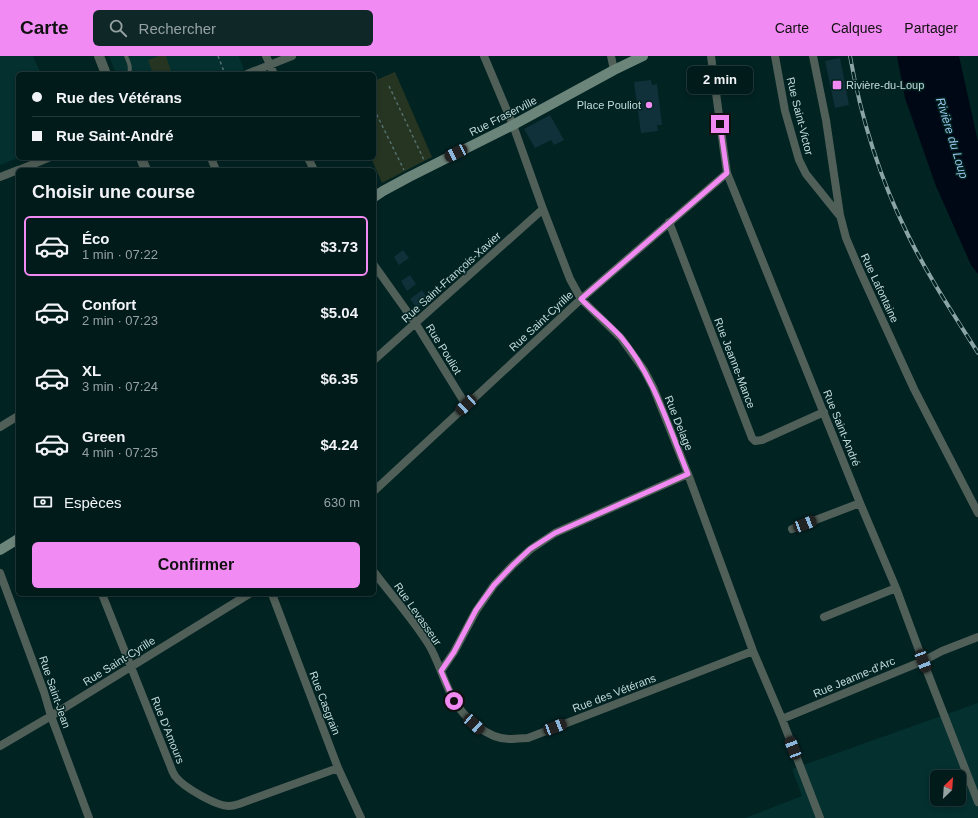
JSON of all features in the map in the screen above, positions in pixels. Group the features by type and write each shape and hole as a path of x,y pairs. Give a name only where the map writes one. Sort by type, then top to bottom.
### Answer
{"main road":[{"name":"Rue Fraserville","path":"376,196 408,177 513,125 614,70 643,56"},
{"path":"0,550 16,540"}],"street":[{"path":"99,56 105,72"},
{"path":"266,56 273,72"},
{"path":"252,72 292,56"},
{"name":"Rue Delage","path":"484,56 513,125 543,210 570,279 581,299 621,338 644,370 653,387 688,474 753,651 782,719 820,818"},
{"path":"611,56 614,70"},
{"name":"Rue Saint-André","path":"711,56 727,173 860,503 896,588 978,802"},
{"name":"Rue Saint-Victor","path":"775,56 785,111 800,160 806,174 840,215"},
{"name":"Rue Lafontaine","path":"813,56 826,120 840,215 846,238 914,389 978,513"},
{"path":"25,168 43,160"},
{"path":"0,177 16,171"},
{"name":"Rue Saint-Cyrille","path":"376,489 581,299 727,173"},
{"name":"Rue Saint-François-Xavier","path":"376,358 543,210"},
{"name":"Rue Jeanne-Mance","path":"669,222 752,438 755,441 762,440 824,412"},
{"name":"Rue Pouliot","path":"376,268 416,324 466,405"},
{"path":"0,427 16,417"},
{"path":"441,671 454,652 476,610 494,585 530,549 555,533 688,474"},
{"path":"792,529 860,503"},
{"name":"Rue Saint-Jean","path":"0,573 88,818"},
{"name":"Rue Levasseur","path":"376,575 412,620 429,646 441,671"},
{"path":"824,617 896,588"},
{"name":"Rue D'Amours","path":"103,596 170,765 175,776 183,784 196,793 223,805 230,806 338,768"},
{"name":"Rue Saint-Cyrille","path":"0,746 246,596"},
{"name":"Rue Casgrain","path":"273,596 338,768 361,818"},
{"name":"Rue Jeanne-d'Arc","path":"782,719 978,637"},
{"name":"Rue des Vétérans","path":"441,671 454,701 468,718 481,730 494,736 508,739 528,738 753,651"}],"lane":[{"path":"126,56 130,66 129,72"}],"path":[{"path":"218,56 224,72"},
{"path":"389,86 428,167"},
{"path":"376,113 408,177"}],"shaded area":[{"path":"0,56 33,56 40,72 16,72 16,159 0,165"},
{"path":"109,56 239,56 244,70 239,72 115,72"},
{"path":"978,703 978,818 745,818 802,796 792,769"}],"green space":[{"path":"159,56 166,56 171,72 152,72 148,60"},
{"path":"395,72 432,157 382,183 372,160 376,160 376,80"}],"water":[{"name":"Rivière du Loup","path":"897,56 959,56 978,142 978,274 971,265 936,186 905,98"}],"building":[{"name":"Rivière-du-Loup","path":"840,58 849,105 835,108 825,61"},
{"name":"Place Pouliot","path":"651,80 652,85 657,84 662,125 657,125 658,131 641,133 634,82"},
{"path":"550,115 564,140 554,145 551,140 535,148 524,129"},
{"path":"403,250 409,258 399,265 394,257"},
{"path":"410,275 416,284 407,291 401,281"},
{"path":"422,290 428,299 417,308 410,299"}],"railway":[{"path":"850,56 866,125 880,170 898,214 924,265 978,353"}],"place":[{"name":"Rivière-du-Loup","path":"837,85"},
{"name":"Place Pouliot","path":"649,105"}],"route":[{"path":"454,701 441,671 454,652 476,610 494,585 513,565 530,549 555,533 688,474 653,387 644,370 621,338 581,299 727,173 720,124"}]}
